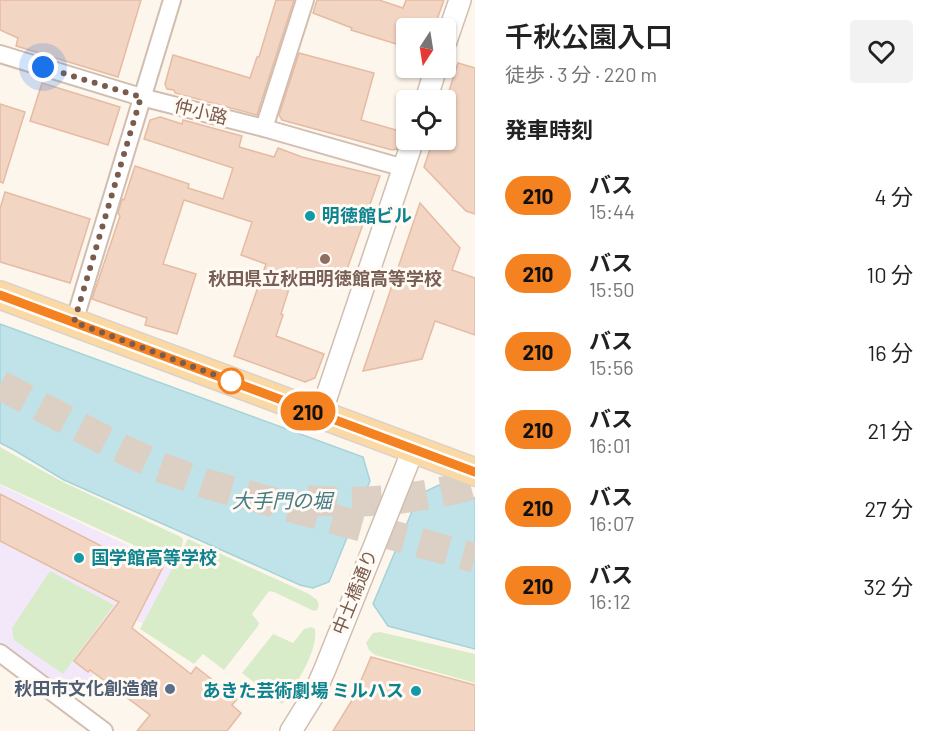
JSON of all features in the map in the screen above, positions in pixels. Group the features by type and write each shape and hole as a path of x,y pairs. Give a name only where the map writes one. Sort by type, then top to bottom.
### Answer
{"main road":[{"path":"0,295 475,472"}],"street":[{"path":"74,322 172,0"},
{"path":"264,128 305,0"},
{"path":"454,18 460,0"},
{"name":"仲小路","path":"0,54 141,97 264,128 404,168"},
{"path":"320,416 410,150"},
{"name":"中土橋通り","path":"291,731 314,694 325,669 413,450"},
{"path":"0,653 104,731"}],"shaded area":[{"path":"0,485 174,567 144,624 133,619 74,700 0,644"}],"green space":[{"path":"0,447 63,482 179,536 183,539 182,546 173,563 0,484"},
{"path":"188,539 309,594 317,600 319,605 317,610 314,611 269,591 252,614 259,623 258,626 224,670 203,654 194,664 140,629"},
{"path":"50,571 114,605 63,674 14,640 12,628"},
{"path":"311,627 315,629 315,638 310,658 282,704 242,673 273,634 293,643 304,629"},
{"path":"380,632 475,654 475,683 375,655 366,643 373,633"}],"water":[{"name":"大手門の堀","path":"0,324 363,457 370,481 329,582 313,588 300,585 64,480 0,443"},
{"path":"439,485 475,498 475,649 388,626 373,604 416,502 424,492"}],"building":[{"path":"0,0 141,0 118,77 16,46 18,38 0,30"},
{"path":"276,0 294,0 257,115 167,89 165,84 173,55 250,78 257,57 259,57"},
{"path":"317,0 379,0 403,8 406,0 444,0 438,18 396,18 396,44 351,30 352,28 313,13"},
{"path":"299,53 374,73 361,120 396,130 396,149 282,120 279,115"},
{"path":"458,63 475,68 475,214 466,211 424,167 430,150 456,150 456,90 449,90 453,78 456,78"},
{"path":"42,83 120,107 108,145 30,121"},
{"path":"0,104 25,112 3,183 0,182"},
{"path":"160,117 182,124 183,120 242,136 239,147 274,157 278,148 302,157 380,176 340,289 294,273 276,336 324,354 315,378 305,382 234,356 266,264 241,255 252,222 184,200 163,264 196,274 177,334 145,325 147,318 92,299 120,216 118,213 122,199 124,200 135,166 189,184 188,188 223,199 233,168 144,139 150,120"},
{"path":"5,192 90,219 70,283 0,262 0,209"},
{"path":"420,203 460,248 452,270 475,278 475,335 435,321 422,359 363,371"},
{"path":"0,494 144,568 148,560 163,567 132,628 191,674 196,667 237,699 232,705 241,713 227,731 137,731 150,715 90,670 88,672 74,661 119,602 0,541"},
{"name":"あきた芸術劇場 ミルハス","path":"371,657 475,685 475,731 333,731 354,697"}],"tunnel":[{"path":"0,385 160,467 207,484 475,558"},
{"path":"307,500 371,501 434,494 475,484"}],"bus line":[{"name":"210","path":"0,295 475,472"}],"place":[{"name":"明徳館ビル","path":"310,216"},
{"name":"秋田県立秋田明徳館高等学校","path":"325,259"},
{"name":"国学館高等学校","path":"79,558"},
{"name":"秋田市文化創造館","path":"170,689"},
{"name":"あきた芸術劇場 ミルハス","path":"416,691"}],"route":[{"path":"43,67 141,97 74,322 231,381"}]}
